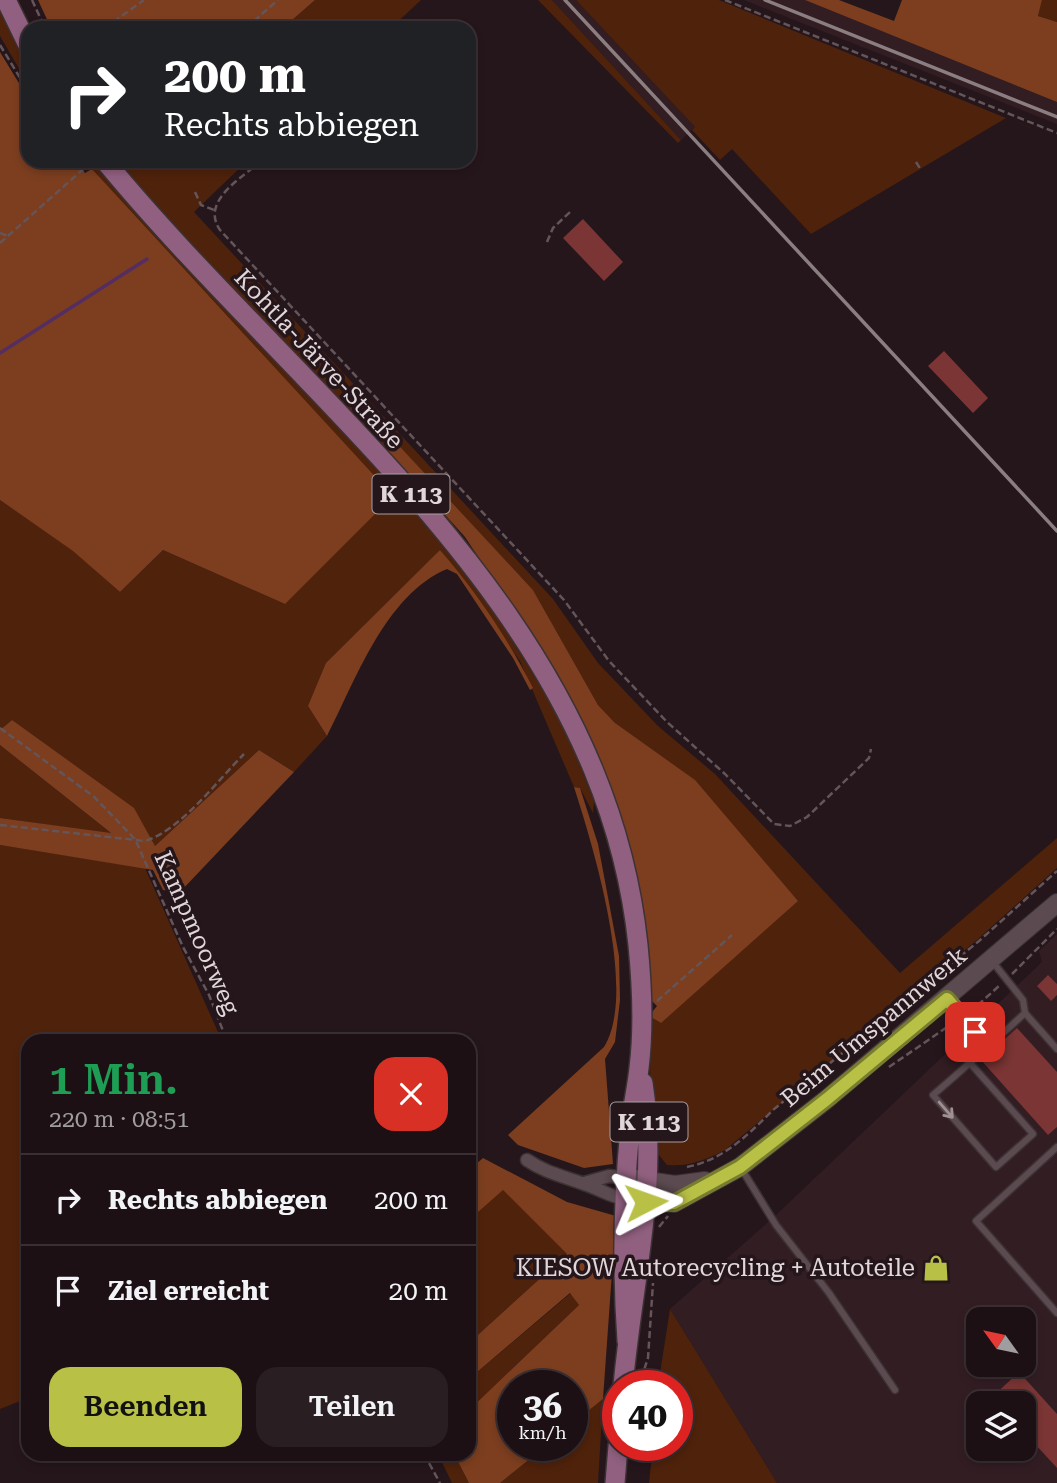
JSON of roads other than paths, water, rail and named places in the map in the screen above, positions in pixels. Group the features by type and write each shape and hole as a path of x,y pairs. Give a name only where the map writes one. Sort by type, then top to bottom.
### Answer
{"main road":[{"path":"6,0 21,31"},
{"name":"Kohtla-Järve-Straße","path":"102,168 433,519 488,583 531,648 581,739 620,850 638,943 640,1065 630,1128 628,1178 636,1201"},
{"name":"Kohtla-Järve-Straße","path":"624,1370 627,1341 622,1272 636,1201 648,1180 650,1127 640,1065"},
{"path":"615,1483 617,1461"}],"street":[{"name":"Beim Umspannwerk","path":"527,1160 553,1176 584,1184 607,1196 674,1203 740,1167 827,1099 1057,903"},
{"name":"Beim Umspannwerk","path":"584,1184 609,1176 676,1185 716,1180"}],"lane":[{"path":"992,961 1023,1000 1025,1013 1057,1049"},
{"path":"947,999 988,1046"},
{"path":"970,1063 1033,1134 996,1167 933,1095 1025,1013"},
{"path":"1057,1147 976,1221 1057,1313"},
{"path":"740,1167 776,1225 829,1293 895,1390"}],"waterway":[{"path":"0,353 147,259"}],"railway":[{"path":"565,0 1057,531"},
{"path":"765,0 1057,117"}],"place":[{"name":"KIESOW Autorecycling + Autoteile","path":"936,1268"}]}
